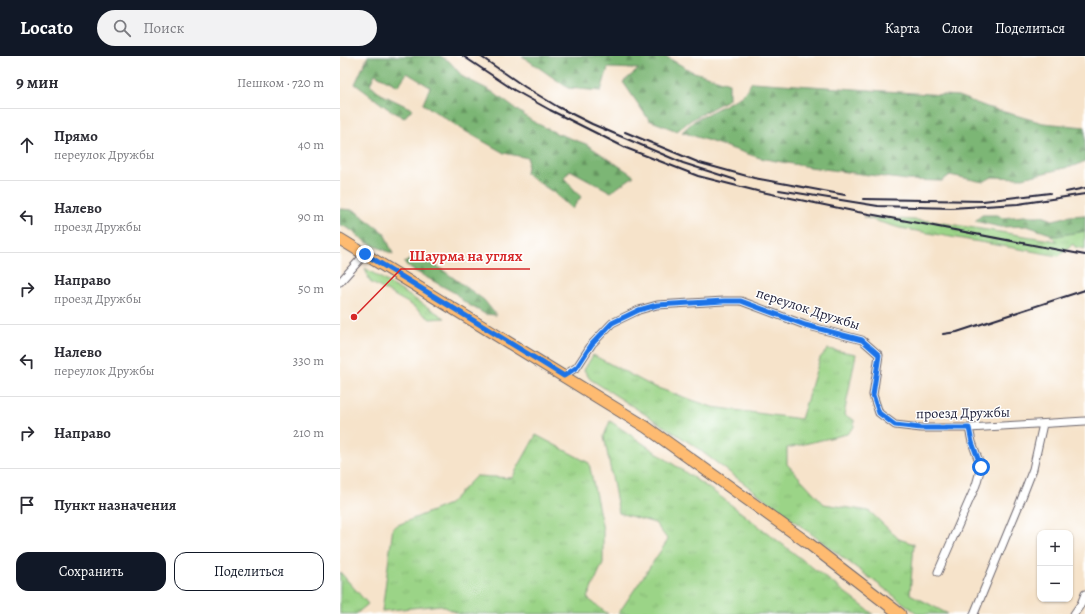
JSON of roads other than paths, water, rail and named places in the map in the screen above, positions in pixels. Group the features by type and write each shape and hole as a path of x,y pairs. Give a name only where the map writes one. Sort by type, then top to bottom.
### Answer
{"main road":[{"path":"340,240 646,427 808,543 900,614"}],"street":[{"path":"340,282 365,254"},
{"name":"переулок Дружбы","path":"564,376 577,367 592,344 612,323 639,310 657,305 724,301 741,301 805,325 862,340 879,355 876,375"},
{"name":"проезд Дружбы","path":"876,375 873,395 879,413 895,425 921,428 969,428 1085,421"},
{"path":"974,614 1033,469 1043,424"},
{"path":"938,572 976,485 981,467 972,442 969,428"},
{"path":"1074,614 1081,604 1085,594"}],"railway":[{"path":"463,56 514,90 550,110 626,148 698,176 757,191 858,212 1085,255"},
{"path":"480,56 525,87 558,107 592,124 683,163 736,180"},
{"path":"625,132 700,163 754,178 845,195"},
{"path":"1066,192 1085,188"},
{"path":"779,190 878,206 951,208 1018,204 1085,194"},
{"path":"863,199 983,201 1050,193"},
{"path":"943,334 957,332 1085,290"}],"place":[{"name":"Шаурма на углях","path":"354,317"}]}
